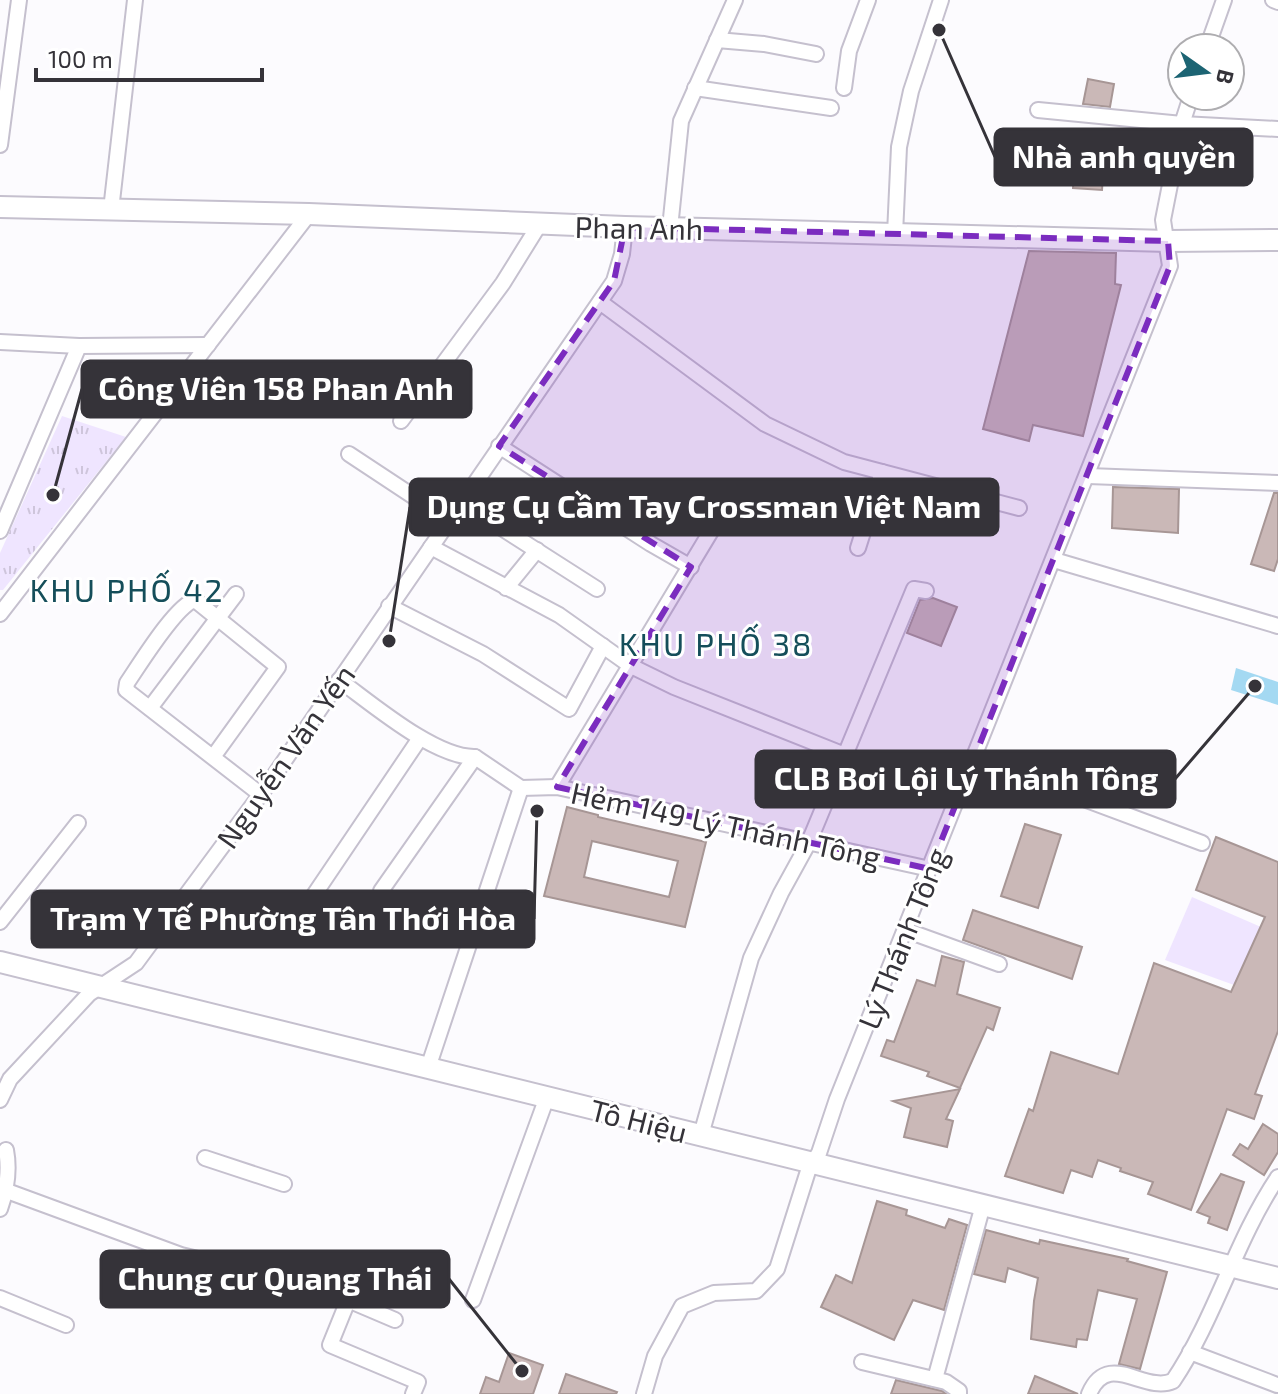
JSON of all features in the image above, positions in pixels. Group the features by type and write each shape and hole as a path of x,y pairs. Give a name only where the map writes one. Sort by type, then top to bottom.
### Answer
{"street":[{"path":"0,145 19,0"},
{"path":"111,210 135,0"},
{"path":"670,228 681,121 735,0"},
{"path":"844,88 849,51 868,0"},
{"path":"1213,32 1224,0"},
{"path":"895,234 899,147 935,1"},
{"path":"717,40 764,44 816,54"},
{"path":"695,88 831,108"},
{"path":"1038,110 1182,124 1278,129"},
{"name":"Lý Thánh Tông","path":"644,1394 655,1356 682,1306 714,1293 756,1291 777,1269 808,1171 819,1153 837,1099 1170,266 1163,220 1186,112"},
{"name":"Phan Anh","path":"0,207 309,214 539,225 1168,241 1278,240"},
{"path":"0,614 309,214"},
{"path":"401,421 503,283 539,225"},
{"name":"Nguyễn Văn Yến","path":"0,1100 10,1079 89,994 136,963 260,794 614,281 625,227"},
{"path":"600,302 765,424 844,462 1019,508"},
{"path":"0,342 79,346 208,345"},
{"path":"0,531 79,346"},
{"path":"499,446 691,567"},
{"path":"349,454 449,520"},
{"path":"858,548 882,472"},
{"path":"1088,476 1278,483"},
{"path":"461,502 597,589"},
{"path":"557,787 725,508"},
{"path":"431,547 559,615 631,666 674,687 845,755"},
{"path":"506,588 537,550"},
{"path":"1054,560 1278,626"},
{"path":"701,1135 751,958 809,842 914,589 926,591"},
{"path":"150,708 236,594"},
{"path":"213,757 278,667 195,600 190,601 158,639 126,690 260,794"},
{"path":"389,606 483,654 569,709 603,646"},
{"path":"339,680 420,738 466,757 475,757 521,788 428,1068"},
{"path":"278,900 290,910 297,911 312,898 420,738"},
{"path":"381,891 475,757"},
{"path":"974,758 1202,843"},
{"name":"Hẻm 149 Lý Thánh Tông","path":"521,788 557,787 930,869"},
{"path":"0,922 78,823"},
{"path":"905,930 999,964"},
{"name":"Tô Hiệu","path":"0,962 1278,1278"},
{"path":"473,1300 547,1097"},
{"path":"0,1209 7,1191 6,1150"},
{"path":"205,1158 284,1184"},
{"path":"1089,1394 1098,1379 1107,1374 1159,1385 1169,1384 1190,1352 1248,1226 1278,1177"},
{"path":"7,1191 181,1255 308,1285"},
{"path":"935,1379 983,1205"},
{"path":"364,1261 330,1345 416,1388"},
{"path":"0,1298 66,1325"},
{"path":"348,1300 395,1320"},
{"path":"1190,1352 1277,1385"},
{"path":"862,1362 946,1382 959,1394"}],"highlighted area":[{"path":"625,227 1168,241 1170,266 930,869 557,787 691,567 499,446 614,281"}],"green space":[{"path":"62,416 126,437 0,590 0,553"},
{"path":"1192,897 1261,927 1234,985 1165,960"}],"water":[{"path":"1236,668 1278,682 1278,705 1231,690"}],"building":[{"path":"1088,79 1114,84 1110,107 1083,104"},
{"path":"1075,160 1104,162 1102,190 1073,188"},
{"path":"1029,251 1116,253 1115,284 1121,285 1083,436 1033,425 1029,441 983,429"},
{"path":"1113,487 1179,489 1178,533 1112,528"},
{"path":"1274,493 1278,493 1278,559 1274,571 1251,564"},
{"path":"933,598 957,607 941,646 907,633 920,600"},
{"path":"567,807 706,842 685,927 544,896","holes":["592,841 678,861 669,897 584,877"]},
{"path":"1025,824 1061,835 1038,908 1001,896"},
{"path":"1216,837 1278,862 1278,1031 1255,1094 1262,1096 1254,1119 1227,1109 1191,1210 1148,1194 1153,1182 1098,1160 1092,1177 1071,1170 1063,1193 1005,1176 1029,1109 1033,1111 1051,1052 1118,1074 1154,963 1231,992 1265,917 1196,890"},
{"path":"973,910 1082,947 1072,979 963,940"},
{"path":"942,956 964,962 957,994 1000,1008 993,1030 987,1027 960,1088 927,1076 929,1072 881,1056 887,1040 894,1042 917,980 935,986"},
{"path":"960,1089 946,1119 953,1121 947,1147 904,1137 911,1108 893,1101"},
{"path":"1263,1124 1278,1134 1278,1152 1264,1175 1233,1155 1240,1144 1248,1149"},
{"path":"1221,1174 1244,1182 1227,1230 1208,1223 1210,1217 1197,1212"},
{"path":"877,1201 907,1210 906,1215 945,1228 949,1219 967,1225 944,1310 913,1300 894,1340 821,1307 836,1275 852,1283"},
{"path":"986,1230 1039,1244 1040,1240 1128,1259 1167,1272 1140,1369 1119,1364 1137,1299 1098,1290 1087,1340 1077,1339 1076,1347 1031,1339 1038,1278 1008,1268 1005,1282 974,1274"},
{"path":"509,1353 543,1365 533,1394 480,1394 486,1377 499,1382"},
{"path":"566,1374 617,1392 559,1394"},
{"path":"1035,1376 1078,1394 1028,1394"},
{"path":"896,1380 942,1391 946,1394 891,1394"}],"place":[{"name":"Nhà anh quyền","path":"939,30"},
{"name":"Công Viên 158 Phan Anh","path":"53,495"},
{"name":"Dụng Cụ Cầm Tay Crossman Việt Nam","path":"389,641"},
{"name":"CLB Bơi Lội Lý Thánh Tông","path":"1255,686"},
{"name":"Trạm Y Tế Phường Tân Thới Hòa","path":"537,811"},
{"name":"Chung cư Quang Thái","path":"522,1371"}],"district":[{"name":"KHU PHỐ 42","path":"127,589"},
{"name":"KHU PHỐ 38","path":"716,643"}]}
